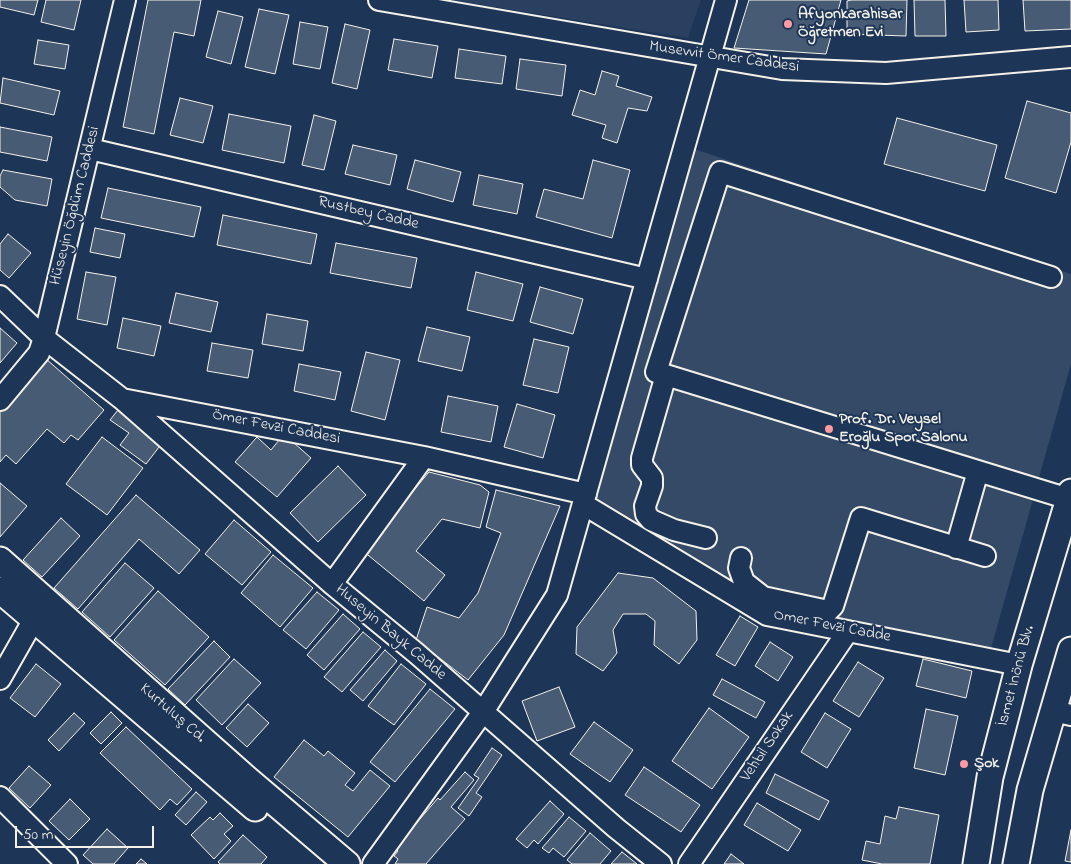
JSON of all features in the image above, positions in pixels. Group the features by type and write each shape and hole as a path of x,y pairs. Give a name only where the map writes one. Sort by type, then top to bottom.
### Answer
{"main road":[{"name":"İsmet İnönü Blv.","path":"976,864 990,777 1019,665 1070,496"},
{"name":"Kurtuluş Cd.","path":"0,560 247,779 347,864"},
{"name":"Kurtuluş Cd.","path":"0,590 33,621 320,864"},
{"path":"1016,864 1030,790 1062,713 1071,650"},
{"path":"964,864 990,777"}],"street":[{"name":"Hüseyin Öğdüm Caddesi","path":"0,400 39,353 44,338 125,0"},
{"name":"Musevvit Ömer Caddesi","path":"380,0 782,69 886,73 1071,56"},
{"path":"373,864 483,712 557,595 726,0"},
{"name":"Rustbey Cadde","path":"90,149 647,279"},
{"path":"1051,278 720,172 656,372 978,471 1070,496"},
{"name":"Ömer Fevzi Caddesi","path":"0,296 44,338 122,399 424,457 585,499"},
{"path":"666,375 642,458 642,465 652,478 652,486 645,506 646,514 651,520 659,524 706,538"},
{"name":"Huseyin Bayk Cadde","path":"122,399 332,584 416,653 616,828 661,864"},
{"path":"332,584 424,457"},
{"path":"956,548 978,471"},
{"name":"Omer Fevzi Cadde","path":"585,499 767,615 1019,665"},
{"path":"741,558 740,575 744,582 757,594 784,603 828,611 833,606 861,518 985,556"},
{"path":"0,679 33,621"},
{"name":"Vehbil Sokak","path":"689,864 848,631"},
{"path":"0,797 67,864"}],"shaded area":[{"path":"451,0 701,0 688,38"},
{"name":"Prof. Dr. Veysel Eroğlu Spor Salonu","path":"685,146 1071,274 1071,364 988,659 767,615 583,504"}],"building":[{"path":"0,0 38,0 34,15 0,7"},
{"path":"46,0 81,0 74,30 41,22"},
{"path":"148,0 201,0 194,36 174,32 154,134 123,127"},
{"name":"Afyonkarahisar Öğretmen Evi","path":"749,0 841,0 826,54 734,48"},
{"path":"907,0 906,36 847,34 847,1"},
{"path":"914,0 945,0 946,36 915,36"},
{"path":"964,0 998,0 999,30 966,32"},
{"path":"1023,0 1071,0 1071,29 1025,31"},
{"path":"259,9 289,15 275,74 245,67"},
{"path":"218,11 243,17 231,64 206,57"},
{"path":"300,22 328,27 320,69 293,64"},
{"path":"345,24 370,30 357,89 332,83"},
{"path":"394,39 438,46 432,78 388,70"},
{"path":"38,40 69,45 65,69 34,64"},
{"path":"459,49 506,56 502,84 455,78"},
{"path":"520,59 566,65 562,96 516,89"},
{"path":"602,71 619,76 616,86 652,97 647,111 628,108 617,143 602,138 606,125 572,115 580,90 595,95"},
{"path":"3,78 60,91 54,115 0,103"},
{"path":"180,98 213,106 203,143 170,135"},
{"path":"1027,101 1071,113 1071,142 1056,193 1005,178"},
{"path":"229,114 291,126 284,163 222,150"},
{"path":"314,115 336,121 324,170 302,165"},
{"path":"897,118 997,145 985,191 884,164"},
{"path":"0,127 52,137 47,161 0,152"},
{"path":"353,145 397,155 390,185 345,174"},
{"path":"415,160 461,172 453,202 407,189"},
{"path":"593,160 630,170 612,238 536,217 544,189 583,199"},
{"path":"3,170 52,179 47,206 15,200 0,187 0,176"},
{"path":"479,175 523,184 517,214 473,205"},
{"path":"108,188 201,207 194,237 101,218"},
{"path":"223,215 317,234 311,264 217,245"},
{"path":"95,228 125,234 120,258 90,252"},
{"path":"8,234 31,253 9,278 0,270 0,244"},
{"path":"336,243 417,258 411,288 330,273"},
{"path":"86,272 116,277 107,325 77,319"},
{"path":"476,272 523,284 513,321 467,310"},
{"path":"540,287 583,299 573,334 530,322"},
{"path":"176,293 218,302 211,332 169,323"},
{"path":"267,314 308,321 303,351 262,344"},
{"path":"123,318 161,326 154,356 117,348"},
{"path":"427,327 470,337 462,371 418,361"},
{"path":"0,328 17,343 0,363"},
{"path":"534,339 569,347 558,393 523,385"},
{"path":"212,343 253,350 248,378 207,371"},
{"path":"366,352 400,360 385,420 351,411"},
{"path":"45,358 104,410 78,440 71,435 64,443 47,429 16,464 6,455 0,462 0,408"},
{"path":"299,364 341,372 335,400 294,391"},
{"path":"448,396 498,406 491,442 441,432"},
{"path":"517,404 555,415 543,458 504,447"},
{"path":"122,405 166,438 146,464 120,445 129,433 110,420"},
{"path":"284,434 311,458 277,497 235,462 257,437 271,450"},
{"path":"102,437 143,468 107,515 66,484"},
{"path":"338,466 366,495 318,542 290,513"},
{"path":"429,472 480,485 489,492 480,528 442,519 416,551 445,575 424,601 363,551"},
{"path":"0,483 27,506 0,537"},
{"path":"496,490 560,506 504,635 468,680 416,640 427,607 459,618 478,593 501,533 486,527"},
{"path":"136,495 200,550 179,574 139,539 78,609 54,588"},
{"path":"61,518 80,536 42,577 23,560"},
{"path":"234,520 271,552 242,585 205,554"},
{"path":"273,555 313,588 280,627 241,593"},
{"path":"125,563 154,588 110,637 82,612"},
{"path":"618,573 653,578 696,611 697,640 679,664 654,645 655,621 646,614 623,614 613,630 617,653 603,671 576,654 577,627"},
{"path":"158,591 209,637 165,685 114,640"},
{"path":"317,592 339,610 306,649 283,630"},
{"path":"343,614 360,629 324,670 307,655"},
{"path":"740,616 758,627 735,666 716,655"},
{"path":"363,632 381,647 342,692 324,677"},
{"path":"214,641 230,657 185,705 168,689"},
{"path":"770,642 793,657 778,681 755,666"},
{"path":"385,650 397,661 363,701 350,690"},
{"path":"234,659 261,683 222,725 196,700"},
{"path":"923,659 972,671 966,698 916,686"},
{"path":"858,662 884,678 859,717 833,701"},
{"path":"36,664 61,684 35,717 10,698"},
{"path":"401,664 426,684 394,725 368,706"},
{"path":"722,679 765,702 756,718 713,695"},
{"path":"559,687 575,727 537,741 522,701"},
{"path":"430,689 455,709 395,782 370,762"},
{"path":"248,704 269,723 247,747 226,728"},
{"path":"709,708 749,737 712,789 672,761"},
{"path":"926,709 958,716 945,775 914,768"},
{"path":"111,712 122,723 101,744 90,733"},
{"path":"74,713 85,723 59,751 48,740"},
{"path":"825,713 851,729 827,768 801,752"},
{"path":"594,722 633,750 610,782 570,754"},
{"path":"126,727 192,789 177,805 170,799 160,810 100,753"},
{"path":"304,740 324,756 328,751 355,773 345,785 353,791 370,770 390,786 348,837 274,777"},
{"path":"492,748 502,755 476,793 482,797 469,816 458,808 479,778 474,775"},
{"path":"29,766 51,785 30,808 9,788"},
{"path":"644,767 700,805 681,832 625,795"},
{"path":"465,772 474,780 451,807 465,819 426,864 395,864 398,859 394,856 398,851 395,848 438,798 440,800"},
{"path":"775,774 829,801 819,820 766,793"},
{"path":"196,792 207,802 186,825 175,815"},
{"path":"70,799 90,819 69,840 49,821"},
{"path":"550,801 564,814 538,844 534,840 527,848 516,839"},
{"path":"757,803 801,830 788,851 744,825"},
{"path":"899,807 939,815 930,864 882,864 862,860 866,841 880,844 885,816 896,819"},
{"path":"220,813 233,826 224,834 231,841 214,859 191,835 210,817 213,820"},
{"path":"569,817 586,831 564,857 553,848 549,853 542,848"},
{"path":"107,829 128,848 114,864 93,864 83,855"},
{"path":"1071,830 1071,862 1065,861"},
{"path":"590,833 611,851 600,864 572,864 567,860"},
{"path":"243,835 267,857 261,864 220,864 218,862"},
{"path":"622,852 637,864 611,864"},
{"path":"731,854 744,864 724,864"},
{"path":"141,859 147,864 136,864"}],"place":[{"name":"Afyonkarahisar Öğretmen Evi","path":"788,24"},
{"name":"Prof. Dr. Veysel Eroğlu Spor Salonu","path":"829,429"},
{"name":"Şok","path":"964,764"}]}
